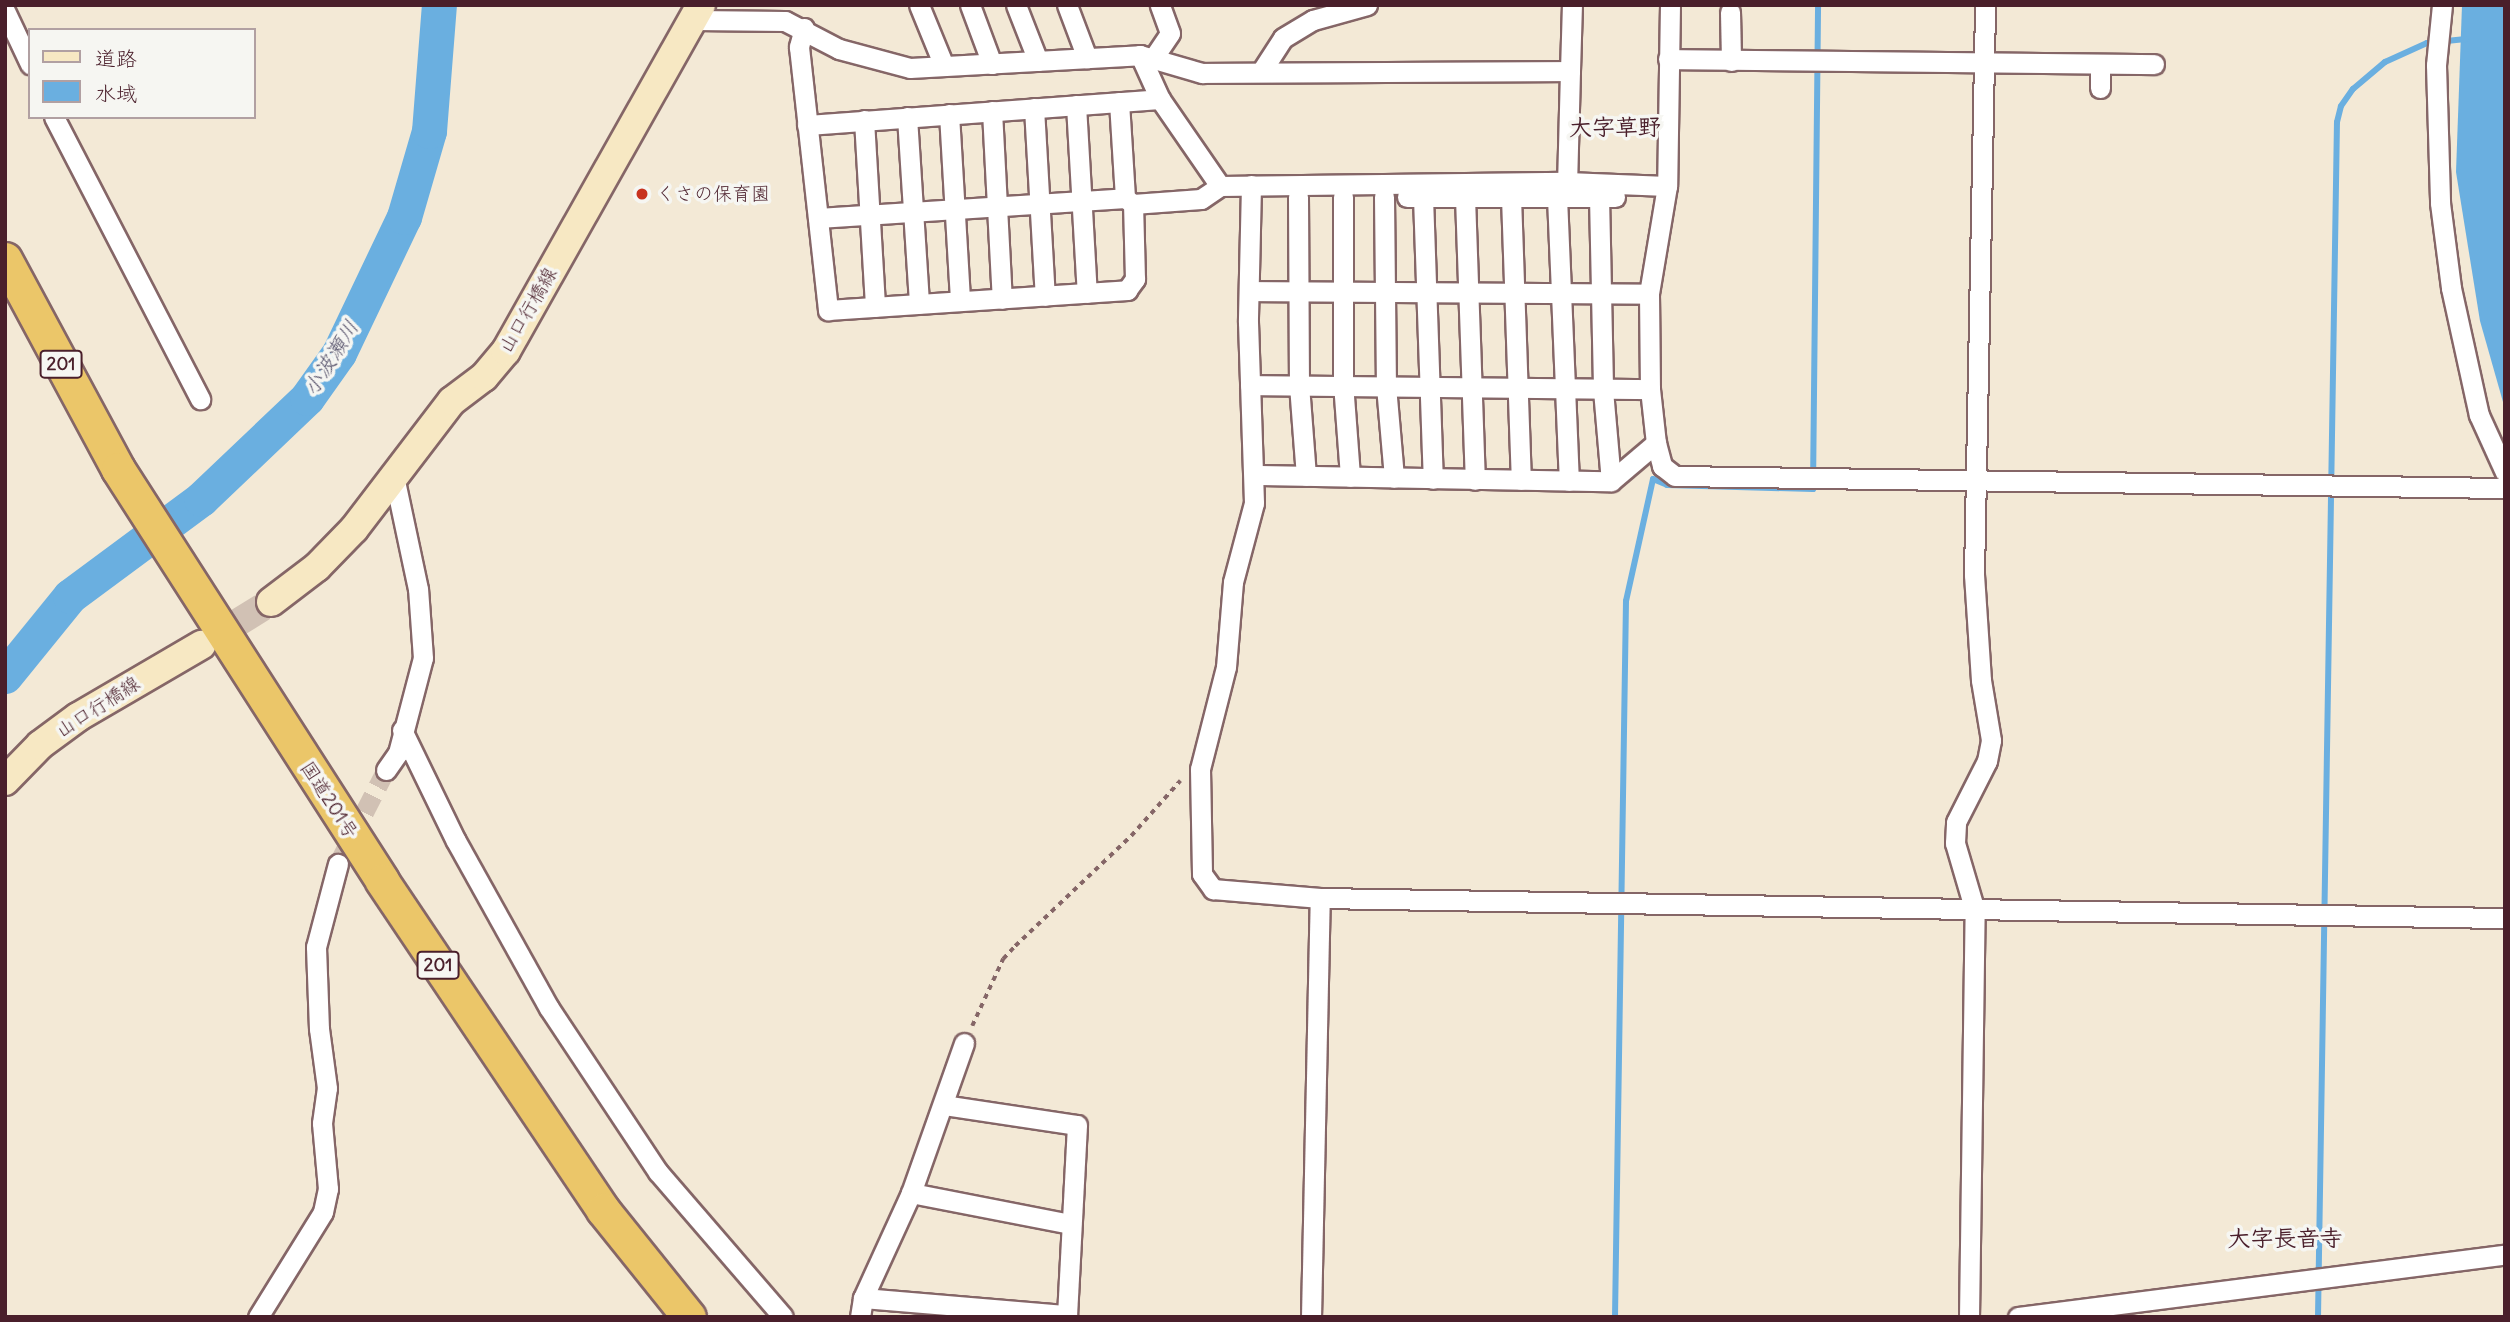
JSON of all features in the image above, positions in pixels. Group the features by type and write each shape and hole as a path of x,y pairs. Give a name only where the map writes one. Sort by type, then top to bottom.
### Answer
{"highway":[{"name":"国道201号","path":"5,259 118,469 202,603 382,881 603,1210 689,1317"}],"main road":[{"name":"山口行橋線","path":"271,602 317,567 394,477 452,401 484,377 506,351 697,13"},
{"name":"山口行橋線","path":"5,781 40,745 78,718 201,645"}],"street":[{"path":"919,5 944,66"},
{"path":"970,5 992,64"},
{"path":"1016,5 1038,61"},
{"path":"1068,5 1087,58"},
{"path":"1146,57 1170,33 1160,5"},
{"path":"1261,72 1283,38 1313,20 1367,5"},
{"path":"1569,481 1562,389 1559,293 1572,5"},
{"path":"1670,5 1667,186 1649,294 1650,389 1656,443 1662,466 1675,476 1978,483 2505,488"},
{"path":"1969,1317 1975,911 1955,844 1956,822 1987,761 1992,740 1976,625 1985,5"},
{"path":"2442,5 2436,65 2435,166 2443,227 2479,415 2505,472"},
{"path":"5,10 28,60"},
{"path":"1730,12 1731,61"},
{"path":"697,13 785,21 804,28 839,49 910,68 1146,57 1202,73 1570,71"},
{"path":"804,28 799,47 828,310 1127,290 1135,279 1119,102"},
{"path":"1146,57 1160,99 1220,186"},
{"path":"1668,59 1984,65 2154,64"},
{"path":"2099,64 2100,88"},
{"path":"807,125 1160,99"},
{"path":"1076,105 1087,293"},
{"path":"1034,108 1045,296"},
{"path":"992,111 1002,299"},
{"path":"949,114 960,301"},
{"path":"907,117 919,304"},
{"path":"55,119 200,399"},
{"path":"864,120 875,307"},
{"path":"818,218 1082,201 1201,199 1220,186 1298,197 1511,197 1562,189 1599,197 1634,197"},
{"path":"1257,191 1667,186"},
{"path":"1257,191 1250,290 1254,503 1233,582 1226,667 1200,769 1202,874 1213,889 1320,898 2505,918"},
{"path":"1298,197 1299,384 1306,476"},
{"path":"1343,197 1343,383 1350,477"},
{"path":"1384,197 1386,386 1394,478"},
{"path":"1423,197 1424,292 1433,479"},
{"path":"1465,197 1475,480"},
{"path":"1511,197 1521,480"},
{"path":"1599,197 1603,390 1611,481"},
{"path":"1250,290 1649,294"},
{"path":"1250,385 1343,383 1516,389 1650,389"},
{"path":"1255,475 1611,481 1656,443"},
{"path":"386,770 398,753 423,658 418,589 394,477"},
{"path":"402,730 456,841 549,1007 658,1172 783,1317"},
{"path":"258,1317 323,1212 328,1189 322,1123 327,1088 319,1028 316,947 338,864"},
{"path":"1311,1317 1320,898"},
{"path":"944,1105 1077,1125 1070,1224 1068,1316 861,1307 911,1193 964,1043"},
{"path":"911,1193 1070,1224"},
{"path":"2018,1317 2505,1255"}],"path":[{"path":"964,1043 1003,959 1131,836 1183,779 1200,769"}],"water":[{"path":"2462,5 2505,5 2505,409 2480,321 2456,172"}],"waterway":[{"name":"小波瀬川","path":"5,676 70,596 201,499 307,398 339,353 404,217 429,131 439,5"},
{"path":"1615,1317 1626,601 1653,479 1667,485 1813,489 1818,5"},
{"path":"2318,1317 2337,122 2341,106 2353,89 2385,62 2427,43 2466,39"}],"tunnel":[{"path":"203,644 271,602"},
{"path":"338,864 386,770"}],"place":[{"name":"くさの保育園","path":"642,194"}],"district":[{"name":"大字草野","path":"1615,127"},
{"name":"大字長音寺","path":"2285,1238"}]}
